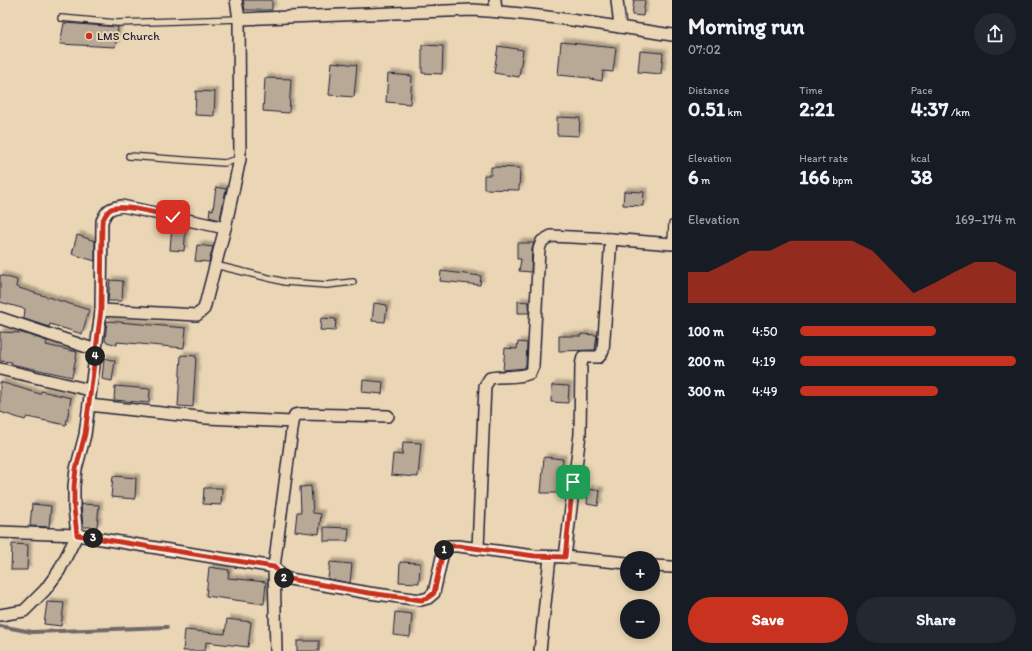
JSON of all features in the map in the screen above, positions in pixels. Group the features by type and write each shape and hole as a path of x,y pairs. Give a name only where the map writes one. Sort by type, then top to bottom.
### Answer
{"street":[{"path":"101,310 197,315 204,308 225,228 240,159 239,19 236,0"},
{"path":"617,0 620,27"},
{"path":"239,19 473,10 495,6 672,35"},
{"path":"0,615 24,611 45,590 59,571 77,535 74,508 74,486 77,463 85,434 101,310 102,222 106,212 112,208 122,206 225,228"},
{"path":"478,548 485,386 490,378 498,376 523,376 530,373 533,366 539,249 542,241 551,236 671,244"},
{"path":"565,557 580,434 581,366 583,357 599,357 603,351 612,239"},
{"path":"0,318 96,350"},
{"path":"0,369 90,390"},
{"path":"89,405 207,418 293,422"},
{"path":"276,651 274,567 295,415 388,416"},
{"path":"0,532 77,535 274,567 284,578 369,593 421,600 428,598 434,593 443,552 448,546 478,548 535,556 565,557 620,562"},
{"path":"540,651 550,557"},
{"path":"660,566 672,567"}],"lane":[{"path":"61,18 117,23 239,19"},
{"path":"129,156 224,163 240,159"},
{"path":"671,244 672,224"},
{"path":"215,265 285,282 327,285 353,282"}],"building":[{"path":"243,0 272,0 272,10 245,10"},
{"path":"634,0 645,0 643,16 632,15"},
{"name":"LMS Church","path":"64,23 118,27 115,47 60,44"},
{"path":"561,42 616,48 613,72 603,71 602,81 590,78 558,75"},
{"path":"422,45 443,46 442,74 422,73"},
{"path":"498,46 523,50 519,77 494,73"},
{"path":"640,51 663,53 661,74 638,72"},
{"path":"332,62 357,65 354,97 329,95"},
{"path":"388,74 412,76 410,104 386,102"},
{"path":"265,78 291,79 289,113 263,111"},
{"path":"196,91 215,92 214,116 195,115"},
{"path":"557,117 580,118 579,136 557,135"},
{"path":"491,167 520,168 519,190 484,189 484,175 491,175"},
{"path":"216,187 226,189 220,220 209,217 210,209 213,210"},
{"path":"624,191 644,192 643,206 623,205"},
{"path":"172,224 186,227 184,251 170,250"},
{"path":"77,235 95,241 95,261 72,254"},
{"path":"517,243 534,243 532,249 531,272 519,271 521,259 517,259"},
{"path":"197,245 213,247 209,262 195,261"},
{"path":"441,271 481,276 480,285 440,281"},
{"path":"0,275 17,280 16,287 89,310 82,334 50,324 49,327 24,319 25,309 0,302"},
{"path":"110,280 123,281 122,301 108,301"},
{"path":"518,301 529,302 529,313 518,313"},
{"path":"374,303 387,305 385,322 372,321"},
{"path":"321,318 336,319 335,331 320,330"},
{"path":"107,321 186,328 184,348 117,342 117,345 107,342 105,341"},
{"path":"0,332 22,333 47,341 46,345 77,352 72,377 11,364 12,362 0,361"},
{"path":"581,334 597,335 595,350 559,351 559,336 581,336"},
{"path":"518,342 527,343 525,368 503,370 505,348 517,349"},
{"path":"181,355 196,356 193,407 178,406"},
{"path":"104,358 115,361 112,381 102,379"},
{"path":"363,380 383,382 382,394 362,392"},
{"path":"0,382 40,394 41,391 71,398 66,425 27,417 25,420 0,412"},
{"path":"552,385 569,386 568,403 551,402"},
{"path":"115,386 150,389 149,403 114,400"},
{"path":"403,442 421,443 418,477 391,475 393,454 402,455"},
{"path":"544,457 563,459 561,477 558,476 558,493 541,493"},
{"path":"113,476 136,478 135,499 111,497"},
{"path":"311,486 313,513 321,514 319,534 295,531 297,512 301,512 300,487"},
{"path":"204,488 222,488 221,505 203,504"},
{"path":"588,489 600,491 598,506 587,504"},
{"path":"32,504 51,506 49,527 30,526"},
{"path":"81,504 99,505 97,527 83,527"},
{"path":"324,527 349,528 348,541 324,541"},
{"path":"12,544 28,545 27,570 11,570"},
{"path":"330,562 352,564 350,583 328,579"},
{"path":"400,562 420,563 419,583 399,582"},
{"path":"209,567 229,570 228,578 266,582 264,604 206,596"},
{"path":"47,602 64,603 61,626 44,624"},
{"path":"395,612 412,614 410,637 393,635"},
{"path":"227,619 251,622 248,647 206,642 205,651 183,651 185,630 225,634"},
{"path":"297,641 319,641 319,651 297,651"}],"waterway":[{"path":"0,626 32,632 167,627"}],"place":[{"name":"LMS Church","path":"89,36"}],"route":[{"path":"173,217 122,206 112,208 106,212 102,222 101,310 85,434 76,469 74,486 74,508 77,535 274,567 284,578 369,593 421,600 428,598 434,593 443,552 448,546 535,556 565,557 573,482"}]}
